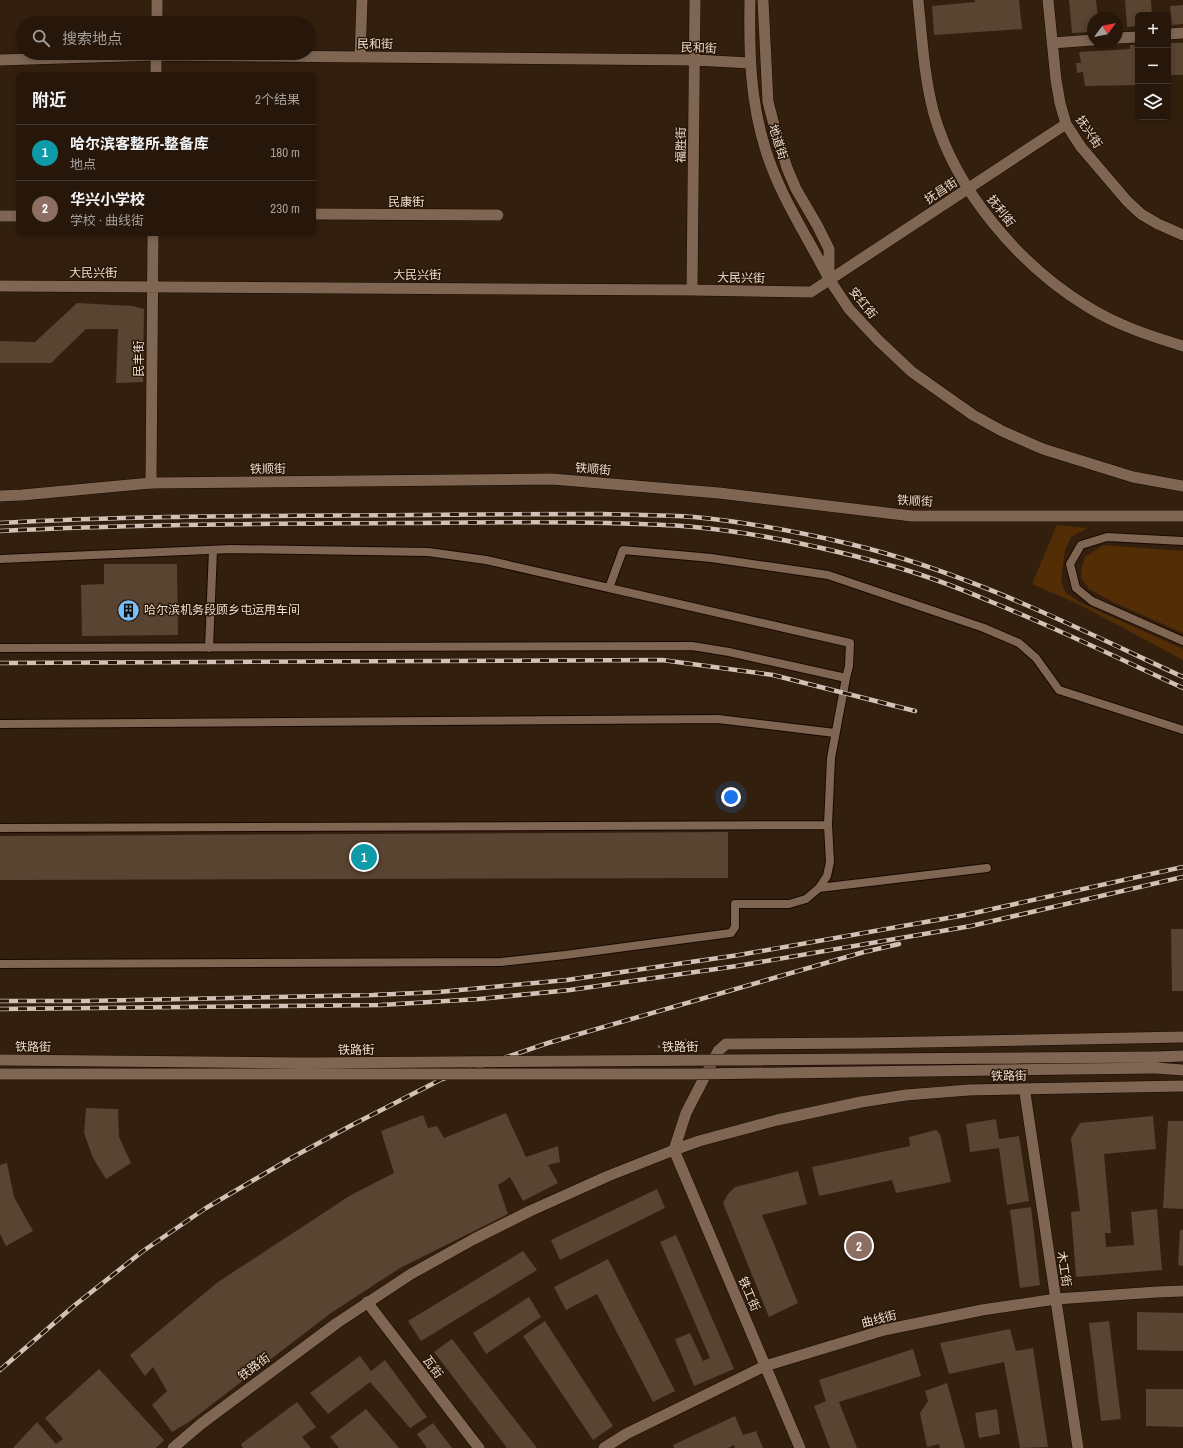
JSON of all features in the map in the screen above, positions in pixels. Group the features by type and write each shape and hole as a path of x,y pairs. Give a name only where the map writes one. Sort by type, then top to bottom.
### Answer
{"main road":[{"path":"157,0 157,16"},
{"path":"360,57 362,0"},
{"name":"福胜街","path":"692,290 695,0"},
{"name":"地道街","path":"750,0 750,63 756,117 766,152 779,183 829,279"},
{"path":"763,0 768,102 787,168 796,189 829,249 829,279"},
{"name":"抚利街","path":"918,0 928,88 934,115 955,164 985,214 1008,241 1046,278 1061,289 1088,307 1119,323 1183,346"},
{"name":"抚兴街","path":"1048,0 1057,88 1066,124 1081,147 1127,201 1141,214 1158,224 1183,234"},
{"path":"1171,34 1183,33"},
{"path":"1123,37 1135,36"},
{"path":"1052,43 1087,40"},
{"name":"民和街","path":"316,56 695,60 750,63"},
{"name":"民和街","path":"0,60 16,59"},
{"path":"156,60 156,72"},
{"name":"抚昌街","path":"829,279 1066,124"},
{"name":"民康街","path":"316,214 498,215"},
{"path":"0,216 16,216"},
{"name":"民丰街","path":"151,483 153,236"},
{"name":"大民兴街","path":"0,286 811,292 829,279"},
{"name":"安红街","path":"829,279 849,309 878,340 912,372 973,415 1002,431 1043,449 1134,477 1183,486"},
{"name":"铁顺街","path":"0,496 151,483 552,479 719,493 912,516 1183,516"},
{"name":"铁路街","path":"674,1150 686,1113 718,1051 726,1044 876,1043 1183,1037"},
{"name":"铁路街","path":"0,1060 305,1063 1183,1056"},
{"path":"0,1074 695,1074 1156,1068 1183,1070"},
{"name":"铁路街","path":"172,1448 263,1376 336,1323 411,1274 474,1239 530,1211 608,1176 699,1141 777,1120 861,1102 906,1095 970,1090 1183,1086"},
{"name":"木工街","path":"1025,1093 1078,1448"},
{"name":"铁工街","path":"674,1150 800,1448"},
{"name":"曲线街","path":"604,1448 626,1434 765,1366 884,1330 982,1310 1056,1300 1183,1291"},
{"name":"瓦街","path":"367,1302 479,1448"}],"lane":[{"path":"1183,541 1107,537 1081,545 1070,564 1076,588 1092,600 1183,642"},
{"path":"0,559 239,549 428,552 486,560 850,643 849,666 831,758 828,825 830,862 827,876 819,888 806,899 789,904 735,904 736,927 730,933 501,962 0,964"},
{"path":"208,648 213,550"},
{"path":"609,588 623,550 710,558 828,576 984,628 1019,643 1036,658 1059,690 1183,730"},
{"path":"0,648 692,646 729,652 846,678"},
{"path":"0,724 718,718 835,733"},
{"path":"0,828 828,825"},
{"path":"819,888 987,868"}],"path":[{"path":"657,1048 686,1040"}],"shaded area":[{"path":"1057,525 1088,528 1071,537 1065,550 1061,580 1065,592 1081,603 1183,649 1183,660 1080,605 1032,584"},
{"path":"1103,545 1183,551 1183,633 1113,602 1089,589 1081,578 1082,566 1085,557"}],"building":[{"path":"975,0 1019,0 1022,29 934,35 932,6 975,2"},
{"path":"1069,0 1096,0 1097,12 1087,12 1087,32 1072,33"},
{"path":"1125,0 1151,0 1152,12 1135,12 1135,26 1127,27"},
{"path":"1183,5 1183,24 1172,25 1170,6"},
{"path":"1171,43 1183,43 1183,75 1171,75"},
{"path":"1130,45 1135,45 1135,85 1085,86 1083,72 1077,73 1076,63 1081,63 1079,52 1130,49"},
{"path":"77,303 132,306 144,309 143,382 116,383 118,329 86,329 51,363 0,363 0,341 35,342"},
{"name":"哈尔滨机务段顾乡屯运用车间","path":"104,564 177,564 178,635 82,636 81,585 104,584"},
{"path":"728,832 728,878 0,880 0,836"},
{"path":"1171,929 1183,929 1183,991 1172,991"},
{"path":"86,1108 118,1109 119,1137 131,1163 106,1179 93,1158 84,1133"},
{"path":"506,1113 526,1157 558,1146 560,1162 548,1165 558,1183 523,1201 510,1177 498,1185 508,1214 400,1268 331,1313 189,1422 172,1432 152,1405 167,1391 153,1367 145,1376 130,1355 218,1282 351,1195 394,1173 381,1131 423,1115 428,1128 437,1126 444,1138"},
{"path":"1153,1116 1156,1149 1104,1154 1111,1233 1105,1233 1106,1247 1134,1245 1131,1212 1157,1209 1162,1270 1076,1277 1071,1212 1080,1211 1071,1138 1080,1123"},
{"path":"996,1119 999,1139 1019,1136 1029,1201 1007,1205 999,1148 970,1152 966,1124"},
{"path":"1168,1121 1183,1121 1183,1209 1163,1208"},
{"path":"936,1130 940,1134 951,1182 896,1193 892,1180 819,1196 812,1167 910,1146 909,1137"},
{"path":"7,1163 14,1197 33,1231 6,1246 0,1234 0,1165"},
{"path":"798,1171 807,1204 762,1215 798,1303 769,1317 723,1203 728,1194 735,1187"},
{"path":"657,1189 665,1208 560,1260 551,1240"},
{"path":"1031,1207 1040,1285 1020,1288 1010,1210"},
{"path":"1180,1230 1183,1230 1183,1266 1178,1265"},
{"path":"676,1235 734,1369 694,1386 675,1339 690,1333 703,1361 710,1358 660,1242"},
{"path":"523,1251 537,1270 421,1341 408,1321"},
{"path":"608,1259 675,1391 653,1402 597,1294 566,1310 554,1287"},
{"path":"529,1297 541,1317 486,1354 473,1333"},
{"path":"1137,1312 1183,1313 1183,1351 1137,1350"},
{"path":"545,1321 613,1426 593,1440 523,1336"},
{"path":"1109,1321 1121,1419 1101,1421 1089,1323"},
{"path":"1010,1329 1016,1351 1033,1348 1048,1447 1020,1448 1004,1362 949,1374 940,1343"},
{"path":"452,1339 537,1448 507,1448 434,1352"},
{"path":"913,1349 921,1376 839,1402 857,1448 830,1448 814,1406 826,1401 819,1380"},
{"path":"360,1356 371,1371 385,1360 427,1417 410,1428 370,1382 328,1414 310,1393"},
{"path":"99,1369 164,1440 156,1448 13,1448 37,1422 56,1444 63,1439 45,1418"},
{"path":"947,1383 965,1448 940,1448 939,1444 927,1447 920,1413 928,1401 925,1391"},
{"path":"1146,1389 1183,1389 1183,1427 1146,1426"},
{"path":"297,1402 316,1427 302,1437 311,1448 243,1448 241,1444"},
{"path":"366,1409 399,1448 339,1448 330,1437"},
{"path":"997,1409 1000,1434 979,1438 975,1413"},
{"path":"735,1416 743,1435 756,1431 763,1448 735,1448 734,1445 728,1448 674,1448 673,1445"},
{"path":"433,1423 452,1448 427,1448 417,1434"}],"railway":[{"path":"0,523 155,517 532,514 671,516 734,522 850,544 936,570 1020,602 1183,677"},
{"path":"0,531 198,525 582,522 683,526 743,533 814,546 885,564 927,577 968,592 1042,623 1183,688"},
{"path":"0,663 662,660 773,675 915,711"},
{"path":"0,1001 85,1001 373,995 439,992 567,980 739,955 965,915 1183,867"},
{"path":"0,1009 381,1005 479,999 570,990 737,966 971,926 1183,877"},
{"path":"0,1370 75,1305 143,1251 206,1208 293,1157 442,1079 548,1043 864,952 899,944"}],"place":[{"name":"哈尔滨机务段顾乡屯运用车间","path":"129,610"},
{"name":"哈尔滨客整所-整备库","path":"364,857"},
{"name":"华兴小学校","path":"859,1246"}]}
